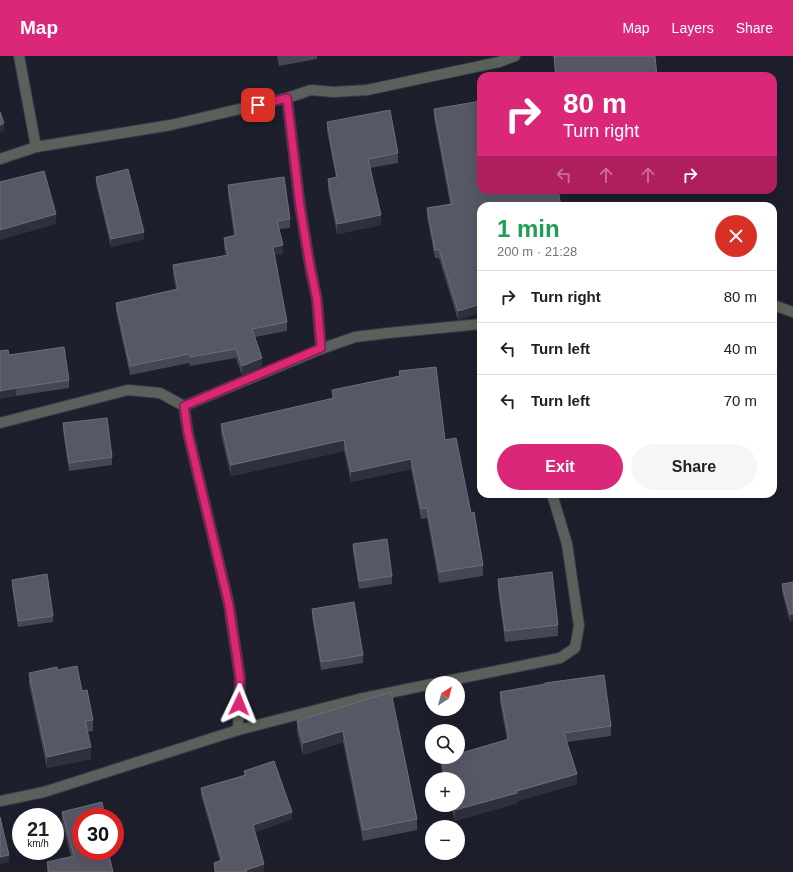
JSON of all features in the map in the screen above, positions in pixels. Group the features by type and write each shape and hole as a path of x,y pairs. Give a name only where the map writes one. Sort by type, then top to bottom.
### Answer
{"street":[{"path":"19,56 36,147"},
{"path":"0,159 36,147 171,125 287,98 311,90 333,92 366,90 499,62 514,56"},
{"path":"287,98 300,206 317,300 321,348"},
{"path":"777,306 793,312"},
{"path":"184,406 321,348 355,337 477,324"},
{"path":"0,424 128,390 160,393 184,406"},
{"path":"184,406 188,433 229,605 240,678 238,730"},
{"path":"465,677 560,658 575,648 579,626 567,544 553,498"},
{"path":"0,801 44,792 238,730 359,699 425,685"}],"building":[{"path":"554,56 655,56 657,72 556,72"},
{"path":"477,102 477,194 559,194 560,202 477,202 477,305 458,311 439,249 435,250 427,208 452,204 434,109"},
{"path":"390,110 398,153 368,159 381,215 337,224 328,179 337,177 327,122"},
{"path":"0,112 4,123 0,125"},
{"path":"128,169 144,232 111,239 96,177"},
{"path":"44,171 56,214 0,230 0,182"},
{"path":"284,177 290,219 277,221 283,245 273,247 287,322 252,329 262,358 242,366 236,349 190,357 189,354 130,366 116,303 178,289 173,265 228,255 224,238 236,235 228,185"},
{"path":"64,347 69,380 0,391 0,351 8,350 9,355"},
{"path":"436,367 445,440 456,438 471,513 474,512 483,565 439,572 427,508 421,509 411,459 351,472 344,440 231,465 221,424 334,398 332,390 400,376 399,371"},
{"path":"107,418 112,457 69,463 63,423"},
{"path":"387,539 392,576 359,581 353,544"},
{"path":"552,572 558,625 505,631 498,579"},
{"path":"47,574 53,616 18,621 12,580"},
{"path":"793,582 793,614 790,614 782,584"},
{"path":"354,602 363,655 321,662 312,609"},
{"path":"77,666 82,691 87,690 93,720 85,721 91,747 47,757 29,673 57,667 57,670"},
{"path":"604,675 611,726 564,733 577,774 465,807 465,772 444,772 442,764 465,764 465,752 509,739 500,692 545,683"},
{"path":"391,692 417,819 363,830 343,731 303,743 297,721"},
{"path":"274,761 292,812 253,825 264,864 246,870 247,872 216,872 214,863 222,860 201,788 246,775 244,771"},
{"path":"102,802 103,808 78,808"},
{"path":"72,810 72,849 64,819 64,812"},
{"path":"0,817 9,855 0,857"},
{"path":"72,856 72,860 110,860 113,872 49,872 47,862 64,860 64,858"}],"route":[{"path":"239,704 240,678 229,605 188,433 184,406 321,348 317,300 300,206 287,98 258,105"}]}
